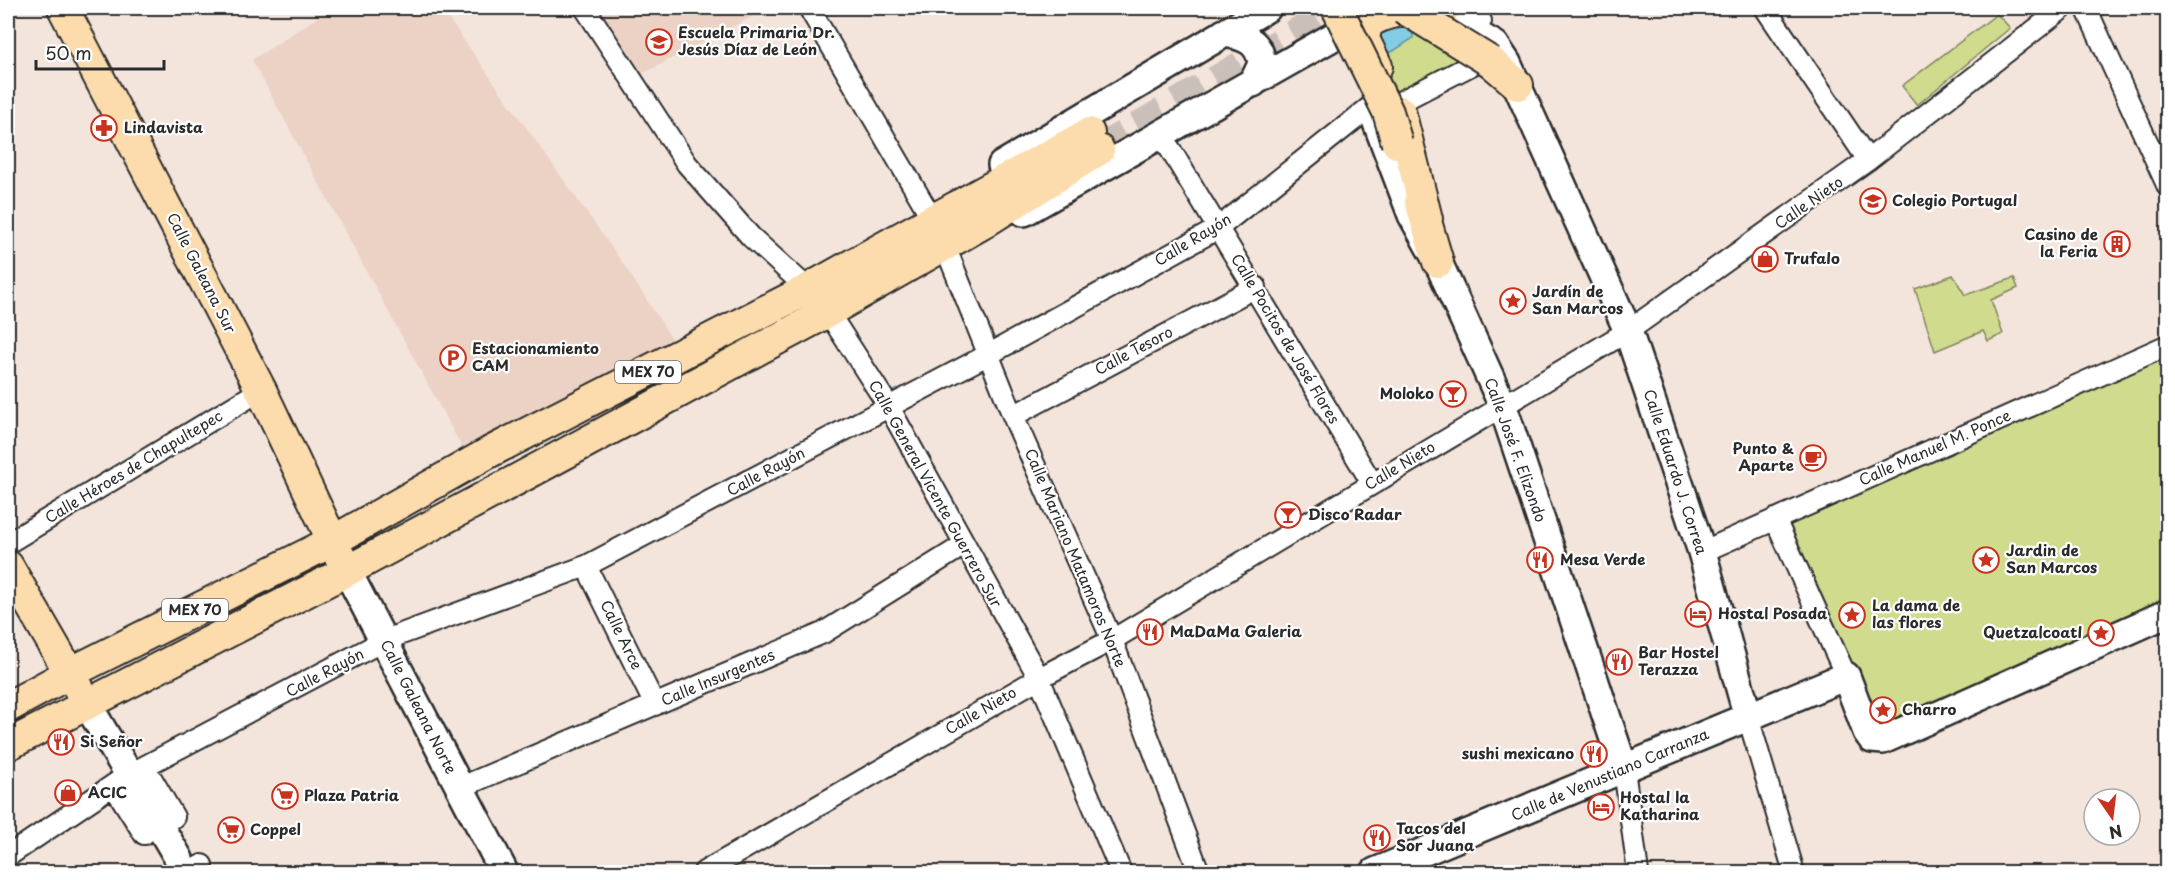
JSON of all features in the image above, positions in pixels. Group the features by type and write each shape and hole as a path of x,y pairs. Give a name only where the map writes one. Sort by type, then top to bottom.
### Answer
{"main road":[{"name":"Calle Galeana Sur","path":"63,8 261,390 331,542"},
{"path":"1403,8 1518,85"},
{"path":"1427,219 1384,105 1364,39 1367,24 1382,15 1395,12 1437,10"},
{"name":"Calle José F. Elizondo","path":"1336,21 1388,112 1397,143 1427,219 1438,262"},
{"name":"MEX 70","path":"8,745 86,702 347,571 828,312 939,233 1094,142"},
{"name":"MEX 70","path":"8,707 70,673 331,542 490,452 808,289 939,233"},
{"name":"Calle Galeana Norte","path":"331,542 347,571"},
{"path":"8,566 86,702"}],"street":[{"path":"585,8 687,164 751,237 808,289"},
{"name":"Calle Mariano Matamoros Norte","path":"809,8 939,233 1013,416 1112,640 1199,873"},
{"name":"MEX 70","path":"1267,8 997,169 974,213 1028,211 1253,83 1336,21 1386,8"},
{"path":"1323,8 1336,21 1384,105 1412,215 1438,262"},
{"path":"1336,21 1355,8"},
{"path":"1765,8 1868,160"},
{"name":"Calle Nieto","path":"704,873 1039,678 1112,640 1502,404 1628,331 1868,160 2063,8"},
{"path":"2086,8 2168,187"},
{"name":"Calle Eduardo J. Correa","path":"1437,10 1495,45 1518,85 1628,331 1702,552 1794,873"},
{"path":"1224,33 1244,37 1258,47 1262,64 1253,83"},
{"name":"Calle Rayón","path":"8,856 129,776 385,640 586,566 889,407 1217,229 1384,105 1484,62"},
{"name":"Calle Pocitos de José Flores","path":"1161,134 1217,229 1256,287 1372,483"},
{"name":"Calle José F. Elizondo","path":"1438,262 1502,404 1624,769 1638,873"},
{"name":"Calle Tesoro","path":"1013,416 1256,287"},
{"name":"Calle General Vicente Guerrero Sur","path":"828,312 889,407 1039,678 1121,873"},
{"name":"Calle Manuel M. Ponce","path":"1702,552 2168,345"},
{"name":"Calle Héroes de Chapultepec","path":"8,543 261,390"},
{"path":"1774,519 1846,676 1872,739 1883,740 2168,613"},
{"name":"Calle Insurgentes","path":"459,788 823,633 964,545"},
{"name":"Calle Arce","path":"586,566 655,705"},
{"name":"Calle Galeana Norte","path":"347,571 385,640 504,873"},
{"name":"Calle de Venustiano Carranza","path":"1375,873 1846,676"},
{"path":"86,702 129,776 190,866"},
{"path":"129,776 174,817"},
{"path":"129,776 144,834"}],"shaded area":[{"path":"318,8 441,8 622,262 674,342 464,451 252,60 322,14"},
{"name":"Escuela Primaria Dr. Jesús Díaz de León","path":"592,8 769,8 638,76"}],"green space":[{"path":"1997,14 2010,28 1917,105 1902,86"},
{"path":"1389,16 1485,64 1404,106 1377,54"},
{"path":"1953,275 1965,295 2014,278 2018,288 1991,300 2003,334 1988,341 1983,331 1935,351 1915,289"},
{"name":"Jardin de San Marcos","path":"2167,354 2167,600 1878,726 1787,520"}],"water":[{"path":"1383,22 1412,26 1413,38 1392,52 1383,51 1376,30"}],"tunnel":[{"path":"1099,150 1339,8"}],"place":[{"name":"Escuela Primaria Dr. Jesús Díaz de León","path":"659,42"},
{"name":"Lindavista","path":"104,128"},
{"name":"Colegio Portugal","path":"1873,201"},
{"name":"Casino de la Feria","path":"2117,244"},
{"name":"Trufalo","path":"1765,259"},
{"name":"Jardín de San Marcos","path":"1513,301"},
{"name":"Estacionamiento CAM","path":"453,358"},
{"name":"Moloko","path":"1453,394"},
{"name":"Punto & Aparte","path":"1813,458"},
{"name":"Disco Radar","path":"1288,515"},
{"name":"Mesa Verde","path":"1540,560"},
{"name":"Jardin de San Marcos","path":"1986,560"},
{"name":"Hostal Posada","path":"1698,614"},
{"name":"La dama de las flores","path":"1852,615"},
{"name":"MaDaMa Galeria","path":"1150,632"},
{"name":"Quetzalcoatl","path":"2101,633"},
{"name":"Bar Hostel Terazza","path":"1619,662"},
{"name":"Charro","path":"1883,710"},
{"name":"Si Señor","path":"61,742"},
{"name":"sushi mexicano","path":"1594,754"},
{"name":"ACIC","path":"68,793"},
{"name":"Plaza Patria","path":"285,796"},
{"name":"Hostal la Katharina","path":"1601,807"},
{"name":"Coppel","path":"231,830"},
{"name":"Tacos del Sor Juana","path":"1377,838"}]}
